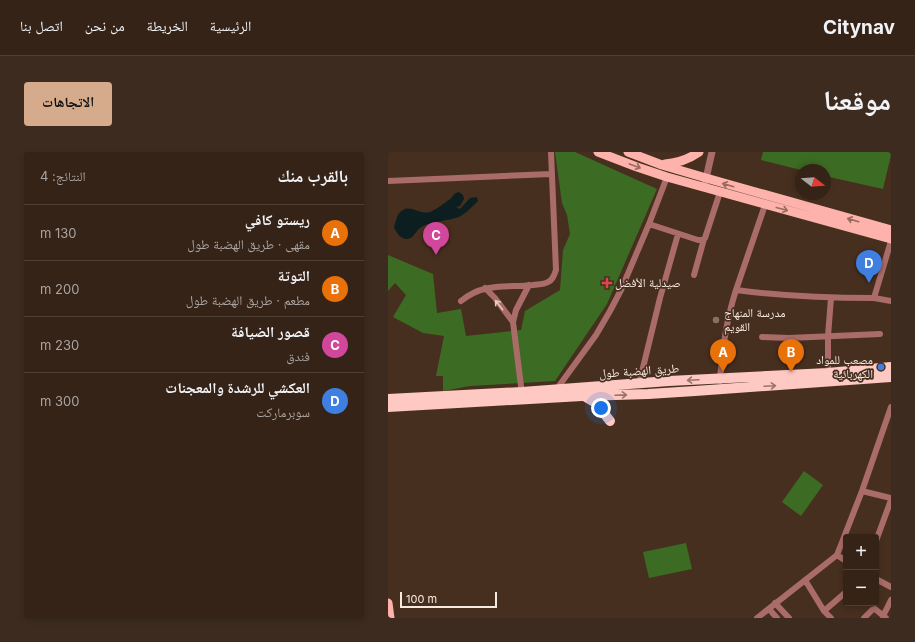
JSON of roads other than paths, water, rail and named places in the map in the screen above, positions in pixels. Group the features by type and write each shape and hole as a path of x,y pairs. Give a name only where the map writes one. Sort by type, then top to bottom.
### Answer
{"highway":[{"name":"طريق الهضبة طول","path":"388,407 523,396 556,390 669,381 828,373 891,368"},
{"name":"طريق الهضبة طول","path":"388,399 648,394 891,377"},
{"path":"582,396 596,403 610,421"}],"main road":[{"path":"598,152 667,177 705,183 891,230"},
{"path":"628,152 705,183 720,192 891,240"},
{"path":"662,165 680,162 699,152"},
{"path":"388,604 390,618"}],"street":[{"path":"461,301 476,291 485,288 544,284 550,281 554,276 556,270 551,152"},
{"path":"705,183 712,152"},
{"path":"388,180 551,174"},
{"path":"556,390 596,335 621,290 667,177"},
{"path":"694,275 704,239 720,192"},
{"path":"720,389 724,338 732,303 765,205"},
{"path":"649,224 698,240 704,239"},
{"path":"639,384 660,298 678,234"},
{"path":"874,298 891,240"},
{"path":"523,396 513,322 516,310 529,285"},
{"path":"485,288 495,298 513,322"},
{"path":"736,290 769,294 831,298 874,298 891,301"},
{"path":"828,373 828,336 831,298"},
{"path":"762,337 789,338 880,334"},
{"path":"757,618 836,555 889,420 891,407"},
{"path":"862,491 891,499 878,534"},
{"path":"836,555 843,559"},
{"path":"805,580 824,611 831,618"},
{"path":"879,580 891,585"},
{"path":"824,611 843,595"},
{"path":"864,618 875,609 884,617 891,600"},
{"path":"775,603 789,618"},
{"path":"769,609 777,618"}],"place":[{"name":"قصور الضيافة","path":"436,255"},
{"name":"صيدلية الأفضل","path":"607,283"},
{"name":"العكشي للرشدة والمعجنات","path":"869,283"},
{"name":"مدرسة المنهاج القويم","path":"716,320"},
{"name":"مصعب للمواد الكهربائية","path":"881,367"},
{"name":"ريستو كافي","path":"723,372"},
{"name":"التوتة","path":"791,372"}]}
